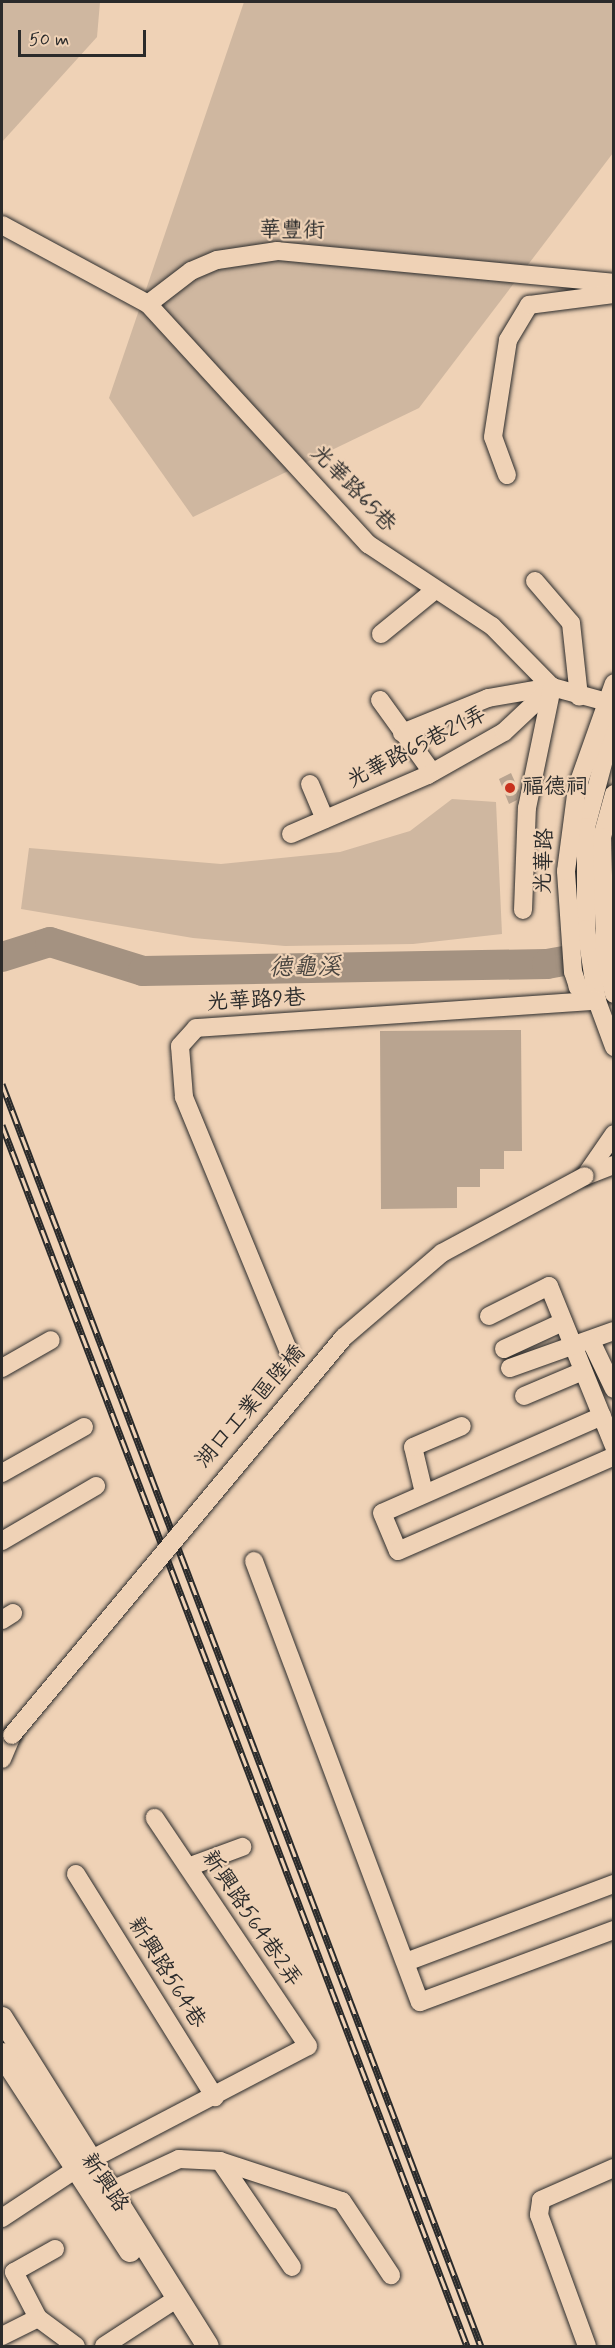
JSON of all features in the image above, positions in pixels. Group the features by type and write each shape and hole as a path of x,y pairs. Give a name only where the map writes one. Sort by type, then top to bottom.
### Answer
{"main road":[{"name":"新興路","path":"2,2018 82,2166 110,2191 172,2302 192,2346"},
{"name":"新興路","path":"2,2054 82,2166 172,2302 208,2346"}],"street":[{"path":"2,225 148,304"},
{"name":"華豐街","path":"148,304 191,271 217,260 277,251 614,283"},
{"path":"507,475 493,437 508,340 529,305 614,294"},
{"name":"光華路65巷","path":"148,304 368,544 492,626 552,687 579,697 609,703"},
{"path":"535,581 572,623 579,697"},
{"path":"381,634 435,590"},
{"name":"光華路","path":"596,932 570,824 614,683"},
{"path":"402,733 488,698 552,687 527,807 523,910"},
{"name":"光華路65巷21弄","path":"291,834 432,772 504,732 552,687"},
{"path":"380,700 432,772"},
{"name":"光華路","path":"614,722 586,827 599,965 614,1047"},
{"path":"310,784 325,819"},
{"name":"光華路","path":"605,997 578,987 573,972 596,932 602,837 614,794"},
{"name":"光華路9巷","path":"289,1352 184,1097 180,1046 196,1028 605,997"},
{"path":"585,1176 614,1134"},
{"name":"湖口工業區陸橋","path":"2,1759 4,1740 344,1337 442,1253 585,1176 614,1166"},
{"path":"489,1316 549,1286 563,1322 609,1368 614,1389"},
{"path":"504,1349 563,1322"},
{"path":"510,1368 614,1331"},
{"path":"2,1368 51,1340"},
{"path":"582,1341 583,1371 614,1446"},
{"path":"524,1396 583,1371"},
{"path":"602,1416 382,1513 398,1551 614,1456"},
{"path":"2,1473 84,1426"},
{"path":"424,1493 413,1447 462,1426"},
{"path":"2,1542 96,1486"},
{"path":"254,1562 420,2002 614,1930"},
{"name":"新興路564巷2弄","path":"155,1818 308,2046 215,2097"},
{"path":"188,1867 242,1847"},
{"name":"新興路564巷","path":"76,1874 215,2097"},
{"path":"406,1962 614,1884"},
{"path":"2,2218 82,2166 215,2097"},
{"path":"110,2191 179,2160 220,2161 342,2201 391,2276"},
{"path":"220,2161 292,2267"},
{"path":"587,2346 540,2208 541,2200 614,2168"},
{"path":"55,2248 14,2272 38,2318 76,2346"},
{"path":"104,2346 172,2302"},
{"path":"2,2336 38,2318"}],"shaded area":[{"path":"2,2 100,2 97,37 2,142"},
{"path":"244,2 613,2 613,153 419,408 193,517 109,398"},
{"path":"452,799 496,802 502,934 413,944 285,946 193,938 21,909 29,848 221,864 340,852 410,831"}],"building":[{"name":"福德祠","path":"511,773 519,791 517,800 509,804 499,779"},
{"path":"521,1030 522,1151 504,1151 504,1169 480,1169 480,1187 457,1187 457,1208 381,1209 380,1031"}],"waterway":[{"name":"德龜溪","path":"2,957 50,942 143,971 547,964 614,952"}],"railway":[{"path":"2,1084 481,2346"},
{"path":"2,1125 467,2346"}],"place":[{"name":"福德祠","path":"510,788"}]}
